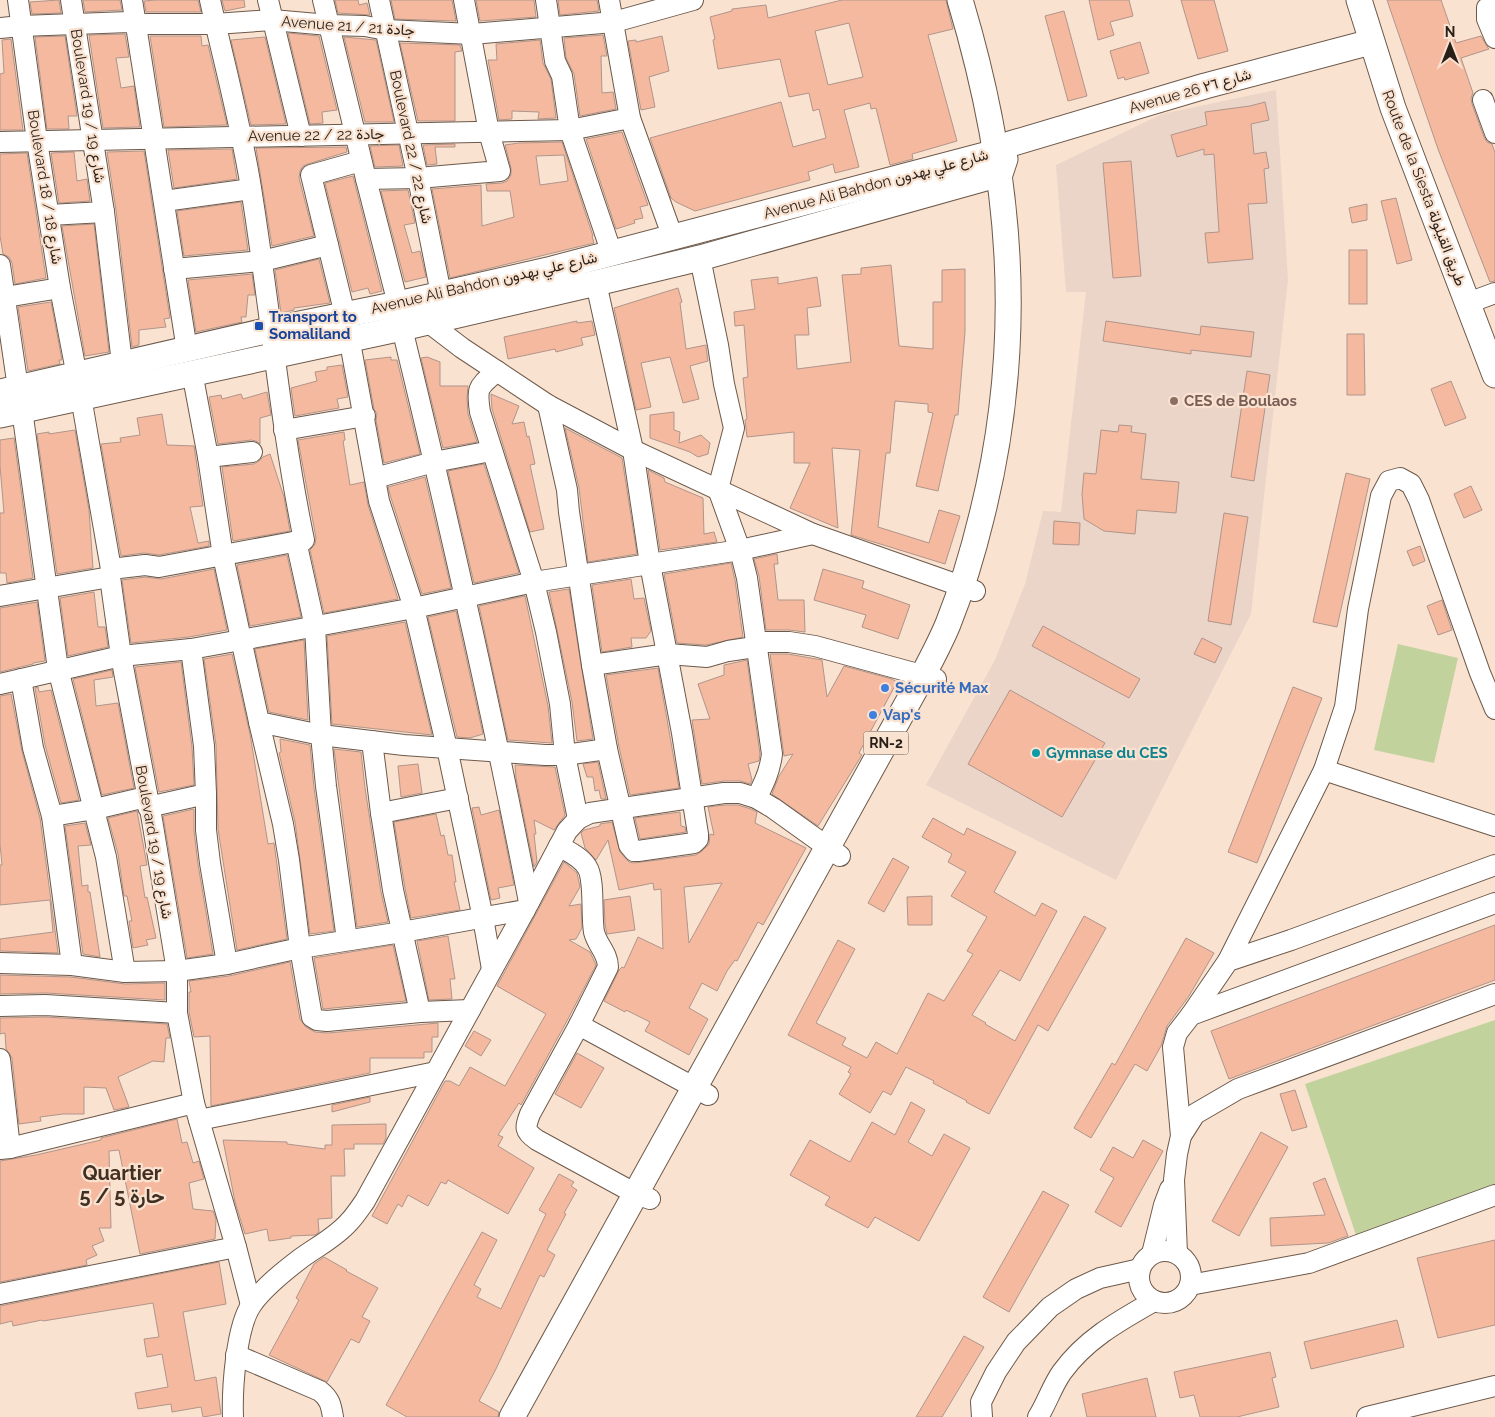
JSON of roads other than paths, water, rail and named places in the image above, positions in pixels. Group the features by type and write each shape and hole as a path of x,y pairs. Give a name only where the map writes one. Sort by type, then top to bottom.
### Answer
{"main road":[{"name":"RN-2","path":"960,0 1002,157"},
{"name":"RN-2","path":"512,1417 643,1197 930,677 958,634 969,589 976,539 992,475 1001,425 1008,360 1009,294 995,67 976,0"},
{"name":"Route de la Siesta طريق القيلولة","path":"1359,0 1393,108 1495,375"},
{"name":"Avenue 26 شارع ٢٦","path":"1002,157 1205,86 1371,42"},
{"name":"Avenue Ali Bahdon شارع علي بهدون","path":"79,386 122,363 190,361 274,354 347,327 400,316 441,294 548,270 1002,157"},
{"name":"Avenue Ali Bahdon شارع علي بهدون","path":"400,316 428,322 700,258 1002,157"},
{"name":"Avenue Ali Bahdon شارع علي بهدون","path":"10,401 190,361 270,330 347,327"},
{"name":"RN-2","path":"530,1417 643,1197"}],"street":[{"name":"Boulevard 18 / شارع 18","path":"18,0 37,141 60,288 79,386"},
{"name":"Boulevard 19 / شارع 19","path":"71,0 104,212 122,363"},
{"path":"132,0 174,269 208,457 223,556 283,824 300,948 312,1017 318,1020 335,1020 420,1012 470,1010"},
{"path":"0,596 46,588 145,565 159,567 304,540 284,430 262,261 242,137 210,0"},
{"path":"268,0 301,136"},
{"path":"323,0 400,316 500,751 527,906"},
{"name":"Boulevard 22 / شارع 22","path":"379,0 409,133 441,294"},
{"path":"464,0 472,34 489,132 500,171 418,178 364,170 311,175 347,327 379,502 414,608 458,798 492,969"},
{"path":"546,0 555,61 562,76 570,130 612,254"},
{"path":"609,0 630,118 673,238"},
{"name":"Avenue 21 / جادة 21","path":"0,28 129,22 136,24 215,24 272,20 365,26 386,30 472,34 614,22 693,0"},
{"path":"1489,4 1487,19 1495,38"},
{"path":"1483,100 1495,133"},
{"name":"Avenue 22 / جادة 22","path":"0,142 570,130 630,118"},
{"path":"164,201 251,189"},
{"path":"50,216 104,212"},
{"path":"174,269 262,261 328,245"},
{"path":"700,258 734,428 718,489 740,550 747,578 772,754 770,768 756,798"},
{"path":"0,265 10,401 46,588 58,670 106,857 126,972"},
{"path":"548,405 567,490 592,665 607,749 629,845 634,851 694,844 698,839 698,834 668,654 650,564 633,450 596,283"},
{"path":"2,298 60,288"},
{"path":"1468,303 1495,293"},
{"path":"428,322 462,348 548,405 633,450 813,534 969,589"},
{"path":"497,371 481,386 478,392 480,412 491,452 534,582 555,679 565,755 578,819"},
{"name":"Boulevard 19 / شارع 19","path":"79,386 110,573 121,656 177,971 177,1013 196,1111 236,1247 251,1306"},
{"path":"284,430 364,416"},
{"path":"208,457 252,452"},
{"path":"375,478 434,462 491,452"},
{"path":"1177,1254 1174,1180 1181,1136 1174,1047 1177,1032 1228,961 1324,770 1345,707 1358,609 1382,496 1389,481 1400,478 1411,484 1419,500 1480,673 1495,709"},
{"path":"0,684 121,656 191,649 316,627 534,582 740,550 813,534"},
{"path":"296,541 316,627 321,735 326,786 347,940"},
{"path":"592,665 668,654 707,657 748,648 757,642 790,642 815,646 930,677"},
{"path":"191,649 204,746 206,830 227,964"},
{"path":"21,680 33,748 52,816 72,965"},
{"path":"259,722 321,735 447,748 545,755 565,755 607,749"},
{"path":"372,741 393,890 420,1012"},
{"path":"1324,770 1495,826"},
{"path":"233,1417 232,1396 236,1356 251,1306 270,1284 284,1272 330,1239 349,1222 365,1200 567,831 578,819 590,813 620,808 724,793 740,793 756,798 834,852"},
{"path":"52,816 206,794"},
{"path":"381,813 458,798"},
{"path":"559,846 580,859 588,868 591,877 594,932 608,959 605,974 530,1114 526,1126 528,1134 537,1140 643,1197"},
{"path":"1228,961 1292,940 1495,865"},
{"path":"1191,1015 1495,903"},
{"path":"0,963 72,965 126,972 177,971 227,964 300,948 483,918 527,906"},
{"path":"1181,1136 1195,1114 1238,1089 1495,994"},
{"path":"0,1006 45,1005 177,1013"},
{"path":"579,1025 702,1092"},
{"path":"0,1059 5,1149 196,1111 436,1072"},
{"path":"982,1417 981,1402 996,1372 1016,1342 1050,1307 1076,1289 1146,1261 1162,1251 1177,1254 1184,1259 1189,1267 1190,1285 1182,1297 1168,1304 1154,1302 1140,1288 1138,1278 1146,1261 1174,1180"},
{"path":"1190,1285 1309,1263 1495,1195"},
{"path":"0,1294 236,1247"},
{"path":"1038,1417 1062,1372 1087,1345 1112,1324 1154,1302"},
{"path":"236,1356 320,1391 331,1404 333,1417"},
{"path":"1367,1417 1495,1386"}],"place":[{"name":"Transport to Somaliland","path":"259,326"},
{"name":"CES de Boulaos","path":"1174,401"},
{"name":"Sécurité Max","path":"885,688"},
{"name":"Vap's","path":"873,715"},
{"name":"Gymnase du CES","path":"1036,753"}],"district":[{"name":"Quartier 5 / حارة 5","path":"122,1184"}]}
